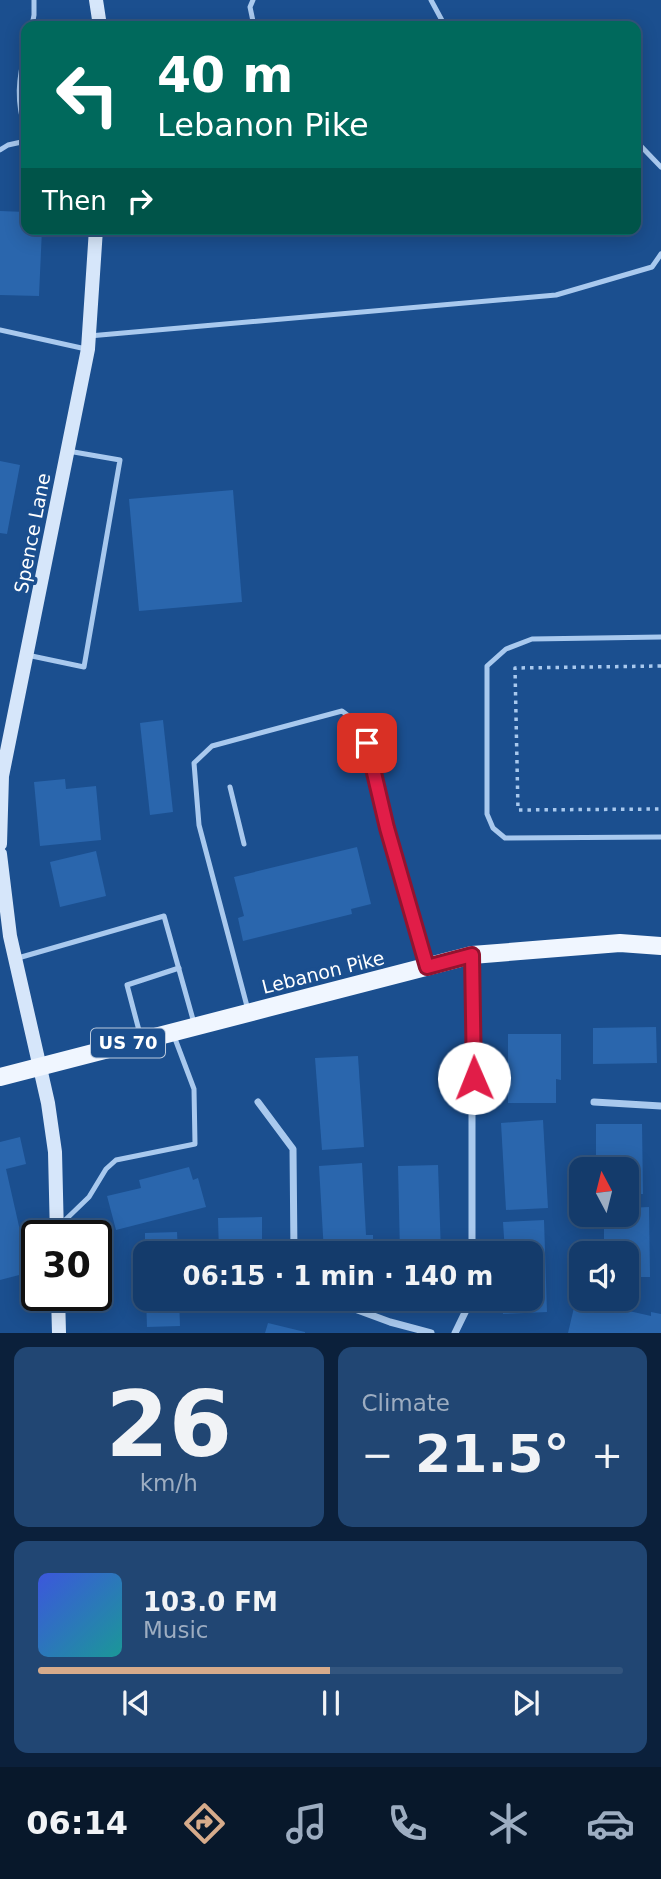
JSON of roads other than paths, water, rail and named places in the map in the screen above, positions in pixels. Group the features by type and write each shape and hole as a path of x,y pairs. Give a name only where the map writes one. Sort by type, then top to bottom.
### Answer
{"main road":[{"path":"96,0 99,21"},
{"name":"Spence Lane","path":"0,844 2,776 88,342 96,235"},
{"path":"0,854 10,936 48,1103 55,1153 57,1220"},
{"name":"Lebanon Pike","path":"0,1077 472,955 620,943 661,946"},
{"path":"58,1311 59,1333"}],"street":[{"path":"472,955 472,1241"},
{"path":"258,1102 293,1149 294,1241"},
{"path":"594,1102 661,1106"},
{"path":"360,1311 431,1333"},
{"path":"455,1333 466,1311"}],"lane":[{"path":"33,21 34,0"},
{"path":"253,0 250,7 253,21"},
{"path":"430,0 442,21"},
{"path":"21,68 18,109 21,118"},
{"path":"0,150 21,142"},
{"path":"641,146 661,166"},
{"path":"0,330 88,342 556,295 652,268 661,254"},
{"path":"27,655 84,667 120,460 68,451"},
{"path":"661,637 532,639 506,649 487,666 487,814 493,828 505,838 661,837"},
{"path":"248,1012 199,825 194,763 212,746 342,711 354,720 367,743 387,828 427,967"},
{"path":"230,787 244,845"},
{"path":"15,959 164,916 195,1026"},
{"path":"142,1040 127,985 179,968"},
{"path":"68,1220 89,1197 106,1169 116,1160 195,1144 194,1089 172,1032"}]}
